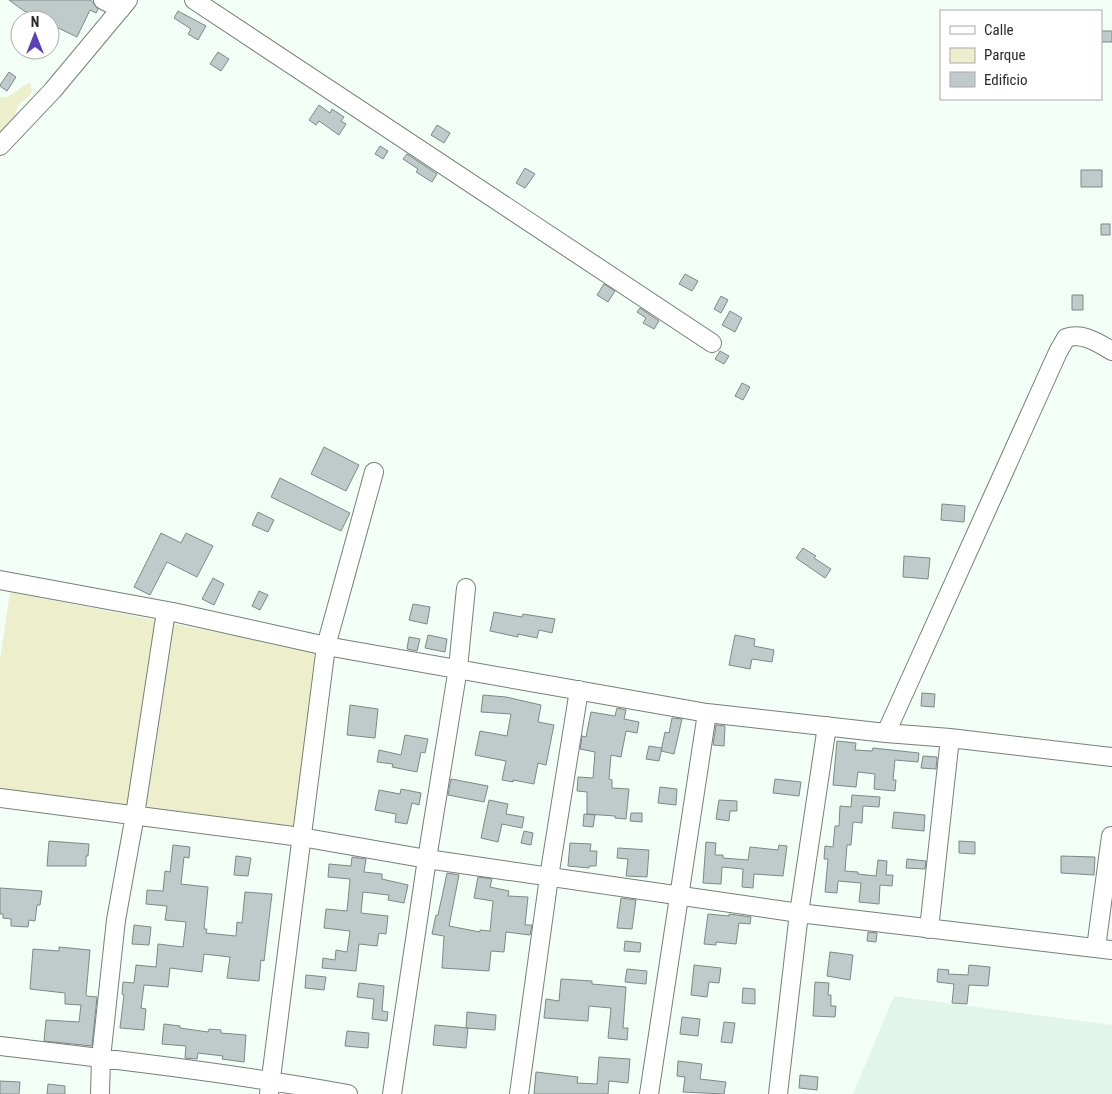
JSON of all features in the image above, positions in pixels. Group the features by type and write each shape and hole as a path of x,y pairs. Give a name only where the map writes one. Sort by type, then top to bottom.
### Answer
{"street":[{"path":"0,146 53,90 124,5 103,0"},
{"path":"194,0 712,343"},
{"path":"886,733 1066,338 1074,335 1094,340 1112,351"},
{"path":"270,1087 326,646 374,472"},
{"path":"0,584 166,611 326,646 707,713 1112,757"},
{"path":"392,1094 458,668 466,588"},
{"path":"100,1094 101,1058 116,920 135,815 166,611"},
{"path":"519,1094 549,877 579,690"},
{"path":"649,1094 707,713"},
{"path":"778,1094 799,913 827,726"},
{"path":"929,929 950,738"},
{"path":"0,798 301,837 427,859 679,897 1104,949 1111,836"},
{"path":"0,1046 184,1067 270,1087 348,1094"}],"shaded area":[{"path":"894,996 1112,1025 1112,1094 853,1094"}],"green space":[{"path":"30,83 32,88 31,95 20,103 13,120 0,133 0,97 8,96"},
{"path":"10,592 319,652 295,830 0,793 0,660"}],"building":[{"path":"9,0 90,0 98,9 96,13 90,10 77,37 60,29 60,10 23,10"},
{"path":"178,11 206,26 198,40 188,34 191,29 174,18"},
{"path":"1102,31 1112,31 1112,42 1102,42"},
{"path":"218,52 229,59 221,71 210,64"},
{"path":"9,72 16,77 7,91 0,85"},
{"path":"319,105 330,113 332,109 344,117 341,121 346,124 339,135 319,121 316,125 309,120"},
{"path":"437,125 450,133 444,143 431,135"},
{"path":"380,146 388,151 383,159 375,154"},
{"path":"407,154 437,174 432,182 416,172 418,169 403,159"},
{"path":"525,168 535,174 525,188 516,183"},
{"path":"1081,170 1102,170 1102,187 1081,187"},
{"path":"1101,224 1110,224 1110,235 1101,235"},
{"path":"685,274 698,281 692,291 679,284"},
{"path":"604,284 615,291 608,302 597,295"},
{"path":"1072,295 1083,295 1083,310 1072,310"},
{"path":"721,296 728,300 721,313 714,309"},
{"path":"640,308 659,321 654,329 643,323 646,318 637,312"},
{"path":"730,311 742,318 735,332 722,325"},
{"path":"720,351 729,356 724,364 715,359"},
{"path":"742,383 750,387 743,400 735,396"},
{"path":"324,447 359,465 346,491 311,474"},
{"path":"280,478 350,513 341,531 271,497"},
{"path":"942,504 965,506 964,522 941,520"},
{"path":"258,512 274,520 268,532 252,525"},
{"path":"161,533 181,543 186,533 213,546 197,577 167,562 150,595 134,587"},
{"path":"803,548 831,569 825,578 796,558"},
{"path":"904,556 930,558 928,579 903,577"},
{"path":"213,578 224,584 214,605 202,599"},
{"path":"259,591 268,595 260,610 252,606"},
{"path":"413,604 430,607 427,624 409,620"},
{"path":"494,612 522,617 523,614 555,619 552,633 539,630 537,638 518,634 518,637 490,631"},
{"path":"428,635 447,639 445,652 425,648"},
{"path":"735,635 755,639 754,646 774,650 772,662 752,659 750,669 729,665"},
{"path":"409,637 420,639 417,651 407,649"},
{"path":"922,693 935,694 934,707 921,706"},
{"path":"483,695 506,697 541,705 538,722 554,725 546,765 538,763 534,784 502,780 506,761 475,755 480,731 507,736 511,714 481,712"},
{"path":"350,705 378,709 375,738 347,735"},
{"path":"617,708 626,710 624,719 639,722 637,733 626,731 621,757 611,755 609,779 612,780 612,788 629,789 626,819 615,818 615,816 587,814 587,792 577,791 578,777 593,778 595,752 580,749 582,736 586,737 591,712 615,716"},
{"path":"672,718 682,719 674,754 661,751 665,732 669,733"},
{"path":"716,725 725,726 724,746 713,745"},
{"path":"405,735 428,739 425,753 421,752 417,772 392,767 393,764 377,762 379,750 401,755"},
{"path":"837,741 856,743 855,750 872,751 873,748 919,753 918,762 895,760 893,780 896,780 895,791 874,789 875,774 858,772 856,787 833,785"},
{"path":"649,746 662,748 659,761 646,759"},
{"path":"923,756 937,757 936,769 921,768"},
{"path":"451,779 488,786 484,802 448,795"},
{"path":"775,779 801,782 799,796 773,793"},
{"path":"660,787 677,789 676,805 658,803"},
{"path":"401,789 421,793 419,805 412,803 407,824 395,822 396,814 375,810 379,790 400,794"},
{"path":"852,795 880,797 879,807 863,806 862,823 853,822 851,845 847,845 845,871 876,876 878,860 887,861 886,875 893,875 892,886 880,885 879,904 859,902 861,883 838,881 837,893 825,892 828,859 824,859 825,846 833,847 835,826 839,826 840,806 851,807"},
{"path":"489,800 508,804 506,814 524,817 522,828 502,824 498,842 481,838"},
{"path":"719,800 737,801 737,811 730,811 729,821 716,819"},
{"path":"894,812 925,815 924,831 892,828"},
{"path":"631,813 642,813 642,822 630,821"},
{"path":"584,814 595,815 593,827 583,826"},
{"path":"524,831 533,833 531,845 521,843"},
{"path":"49,841 89,844 86,866 47,866"},
{"path":"959,841 975,842 975,854 959,853"},
{"path":"706,842 716,843 715,855 723,855 723,858 748,860 750,847 778,850 779,845 787,846 783,876 754,874 753,888 742,887 743,869 722,867 721,884 703,883"},
{"path":"570,843 591,844 590,851 597,851 596,866 589,866 589,868 568,866"},
{"path":"173,845 190,847 189,858 184,857 181,884 208,887 204,929 207,929 206,933 236,936 237,922 242,923 245,892 272,894 264,961 261,960 259,981 227,978 230,957 204,954 202,972 170,968 168,987 144,985 141,1008 146,1009 144,1030 120,1028 124,995 122,994 123,982 134,983 136,965 156,967 158,944 183,947 186,922 165,920 167,906 146,904 147,890 163,891 165,871 170,872"},
{"path":"618,848 649,850 647,877 626,876 628,859 617,858"},
{"path":"236,856 251,858 248,876 234,875"},
{"path":"1061,856 1095,857 1094,875 1061,873"},
{"path":"352,857 366,859 364,872 382,874 382,879 408,885 404,903 388,900 389,895 363,892 361,913 388,916 386,934 379,933 377,946 359,944 356,971 322,968 323,958 335,960 336,950 347,952 350,931 324,928 326,909 347,911 350,879 328,877 329,864 351,866"},
{"path":"907,859 926,861 925,869 906,868"},
{"path":"447,873 459,875 449,926 480,932 480,930 490,931 493,901 474,898 478,877 492,879 490,887 509,891 508,896 528,897 525,925 532,925 530,935 506,932 504,952 491,951 489,971 442,968 444,936 432,934"},
{"path":"0,888 42,891 40,905 37,905 35,921 29,920 28,927 11,926 11,919 3,918 3,914 0,914"},
{"path":"621,898 636,900 632,929 617,928"},
{"path":"708,914 751,917 750,924 739,923 736,944 716,942 716,945 704,944"},
{"path":"134,925 151,927 149,945 132,944"},
{"path":"868,932 877,933 876,942 867,941"},
{"path":"625,941 641,943 640,952 624,951"},
{"path":"59,947 90,950 86,995 97,997 92,1046 44,1041 46,1020 79,1022 81,1005 65,1004 65,993 30,989 33,949 59,951"},
{"path":"830,952 853,955 850,980 827,976"},
{"path":"694,965 721,968 719,983 709,982 707,997 691,995"},
{"path":"969,965 990,967 988,986 969,985 967,1004 952,1003 954,984 937,982 938,969 949,970 948,974 968,975"},
{"path":"627,969 647,971 646,984 625,982"},
{"path":"306,975 326,977 324,990 305,988"},
{"path":"561,979 592,981 592,984 626,987 623,1028 628,1028 627,1040 608,1038 611,1008 589,1006 588,1021 544,1018 546,999 559,1001"},
{"path":"815,982 829,983 828,995 831,995 831,1006 836,1006 835,1017 813,1016"},
{"path":"359,983 384,986 382,1011 388,1012 387,1021 372,1019 374,999 357,997"},
{"path":"743,988 755,989 755,1004 742,1003"},
{"path":"467,1012 496,1015 495,1030 466,1028"},
{"path":"682,1017 700,1019 698,1036 680,1034"},
{"path":"724,1022 735,1023 732,1043 721,1042"},
{"path":"164,1024 208,1032 209,1029 221,1030 221,1033 246,1035 244,1062 222,1059 223,1056 198,1053 197,1059 185,1058 186,1046 162,1044"},
{"path":"435,1025 468,1028 466,1048 433,1045"},
{"path":"347,1031 369,1033 368,1048 345,1046"},
{"path":"599,1057 630,1059 628,1083 609,1081 608,1094 534,1094 536,1072 578,1077 577,1083 597,1084"},
{"path":"678,1061 702,1064 700,1079 726,1082 724,1094 683,1092 685,1077 677,1076"},
{"path":"800,1075 818,1077 817,1090 799,1088"},
{"path":"0,1081 20,1082 19,1094 0,1094"},
{"path":"48,1084 65,1086 65,1094 47,1094"}]}
